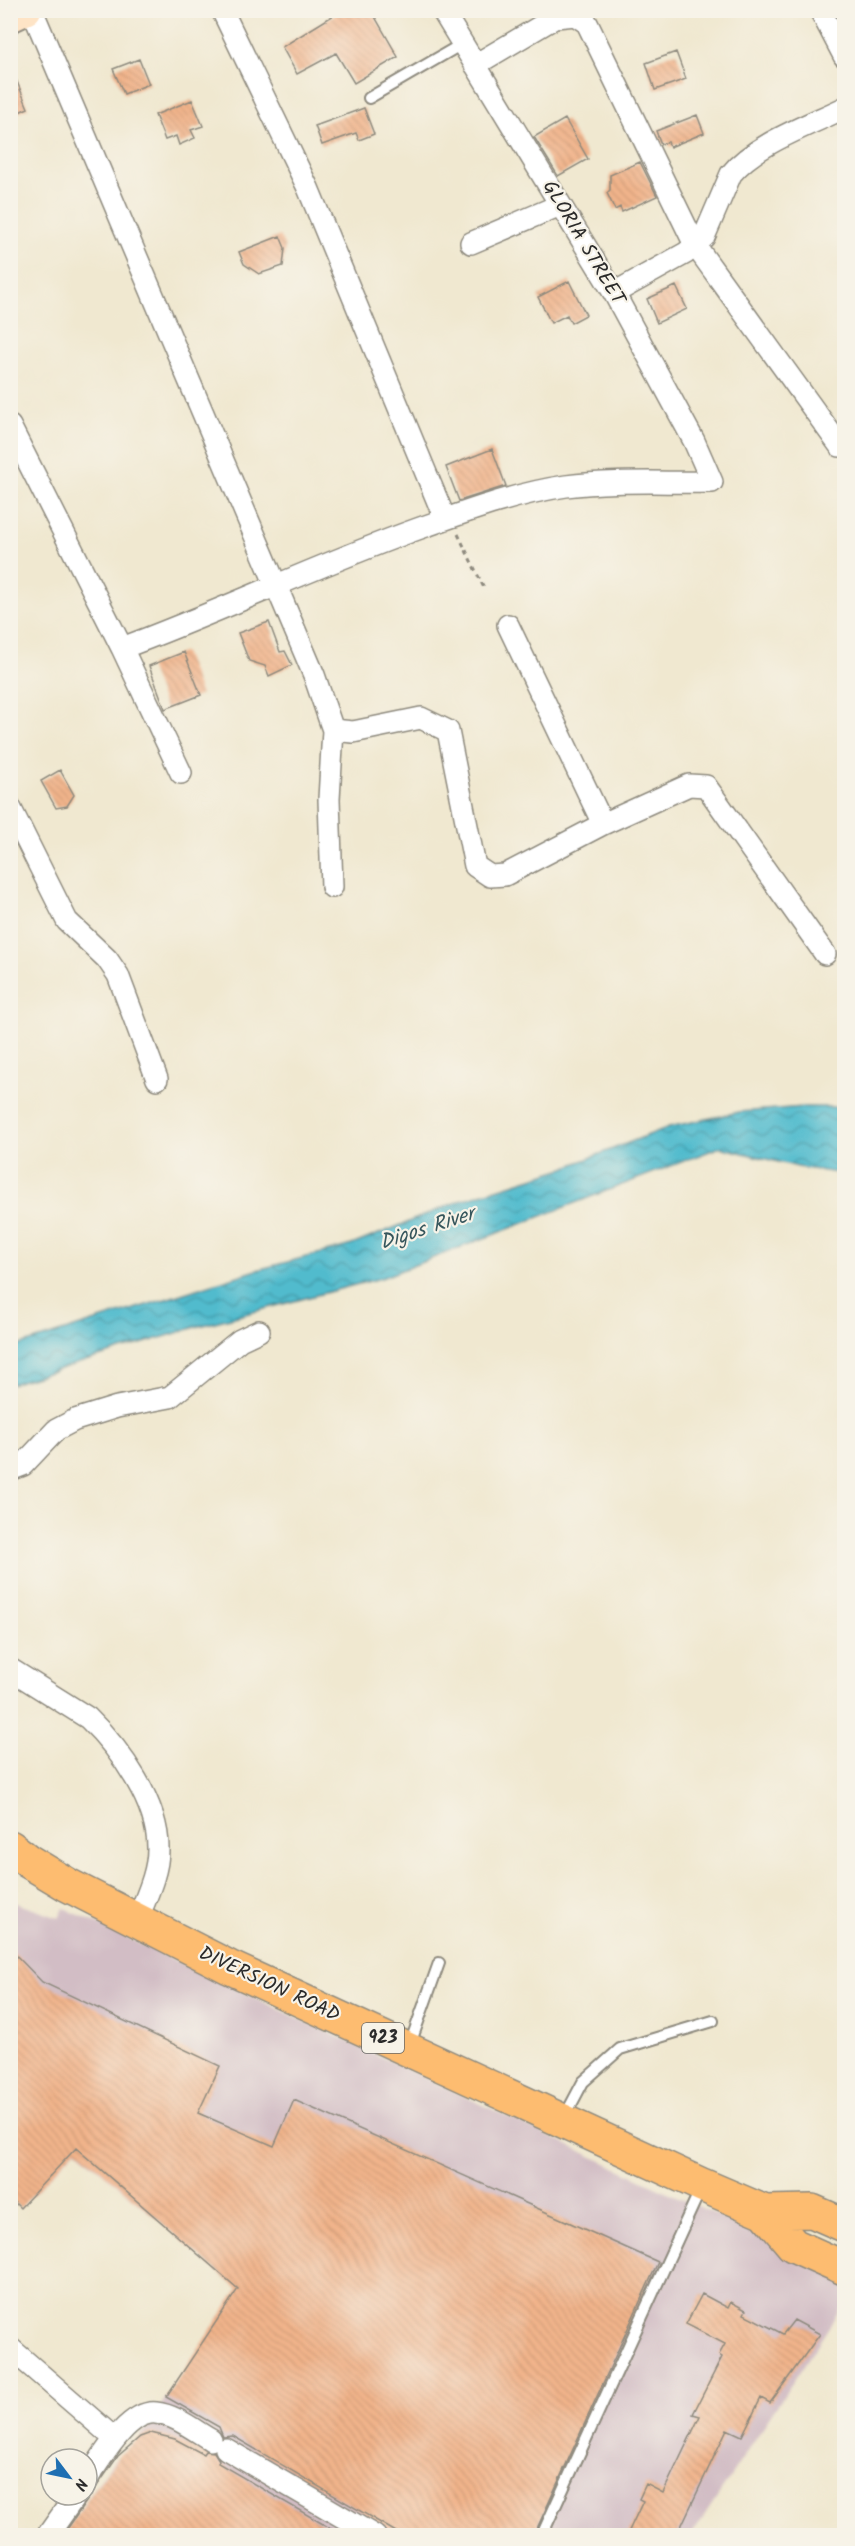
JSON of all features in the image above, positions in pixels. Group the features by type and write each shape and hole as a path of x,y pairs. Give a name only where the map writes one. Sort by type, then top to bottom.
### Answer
{"highway":[{"name":"DIVERSION ROAD","path":"10,1846 44,1872 137,1921 408,2050 702,2185 765,2212 812,2211 844,2225"},
{"name":"DIVERSION ROAD","path":"765,2212 794,2245 844,2268"}],"main road":[{"path":"10,18 27,10"}],"street":[{"path":"32,10 314,675 322,704 333,730 329,799 332,887"},
{"path":"122,648 210,614 356,550 445,519 308,188 222,10"},
{"name":"GLORIA STREET","path":"442,10 614,293 694,441 712,482 566,486 493,503 445,519"},
{"path":"820,10 844,56"},
{"path":"475,65 556,17 575,15 587,23 695,245 840,446 844,446"},
{"path":"614,293 686,253 695,245 711,226 731,174 737,166 759,150 844,108"},
{"path":"471,243 560,205"},
{"path":"10,426 16,454 122,648 181,773"},
{"path":"508,625 603,824"},
{"path":"333,730 353,732 421,718 448,731 475,866 490,876 505,875 603,824 689,785 696,783 706,786 825,954"},
{"path":"10,807 67,921 107,959 118,975 157,1079"},
{"path":"10,1470 22,1465 56,1430 75,1420 117,1407 170,1397 240,1340 259,1331"},
{"path":"10,1669 88,1718 98,1728 147,1798 156,1823 158,1852 154,1875 137,1921"},
{"path":"10,2348 115,2439"},
{"path":"99,2462 115,2439 131,2422 147,2413 159,2413 177,2420 375,2535"},
{"path":"47,2535 67,2507"}],"lane":[{"path":"369,98 462,44"},
{"path":"408,2050 439,1963"},
{"path":"563,2121 583,2082 621,2049 713,2021"},
{"path":"542,2535 702,2185"}],"path":[{"path":"445,519 461,538 484,588"}],"shaded area":[{"path":"10,1901 59,1918 64,1908 844,2275 844,2304 692,2535 63,2535 82,2507 99,2507 99,2482 114,2460 140,2437 238,2289 76,2149 20,2208 11,2198"}],"water":[{"name":"Digos River","path":"804,1107 844,1107 844,1174 798,1167 720,1147 381,1278 196,1327 11,1384 11,1348 257,1270 352,1245 462,1200 564,1168 669,1127 739,1112"}],"building":[{"path":"342,10 371,10 398,57 354,83 336,53 297,74 282,47"},
{"path":"676,52 686,79 655,90 646,63"},
{"path":"139,59 149,84 124,94 113,69"},
{"path":"10,65 28,108 10,116"},
{"path":"192,100 203,126 191,130 195,138 179,145 176,136 165,140 155,115"},
{"path":"364,108 374,134 359,140 356,133 322,145 315,126"},
{"path":"697,115 704,133 670,147 668,142 661,144 656,131"},
{"path":"565,119 588,159 558,176 534,137"},
{"path":"640,162 657,196 622,212 620,207 615,210 607,193 610,190 610,175"},
{"path":"280,236 285,248 283,266 259,274 244,264 239,252"},
{"path":"569,281 586,315 571,323 567,315 551,323 538,297"},
{"path":"676,286 687,309 657,323 647,299"},
{"path":"492,449 506,486 459,501 446,467"},
{"path":"269,622 280,652 285,651 292,665 269,676 265,666 249,661 238,633"},
{"path":"184,652 201,695 165,709 149,666"},
{"path":"60,770 74,795 67,806 56,808 41,781"},
{"path":"10,1949 42,1982 220,2066 198,2113 274,2146 294,2100 658,2262 534,2535 401,2535 233,2436 223,2437 219,2427 166,2397 238,2289 76,2148 20,2208 10,2198"},
{"path":"702,2294 728,2308 731,2302 746,2310 744,2314 783,2334 794,2320 820,2334 770,2403 761,2398 742,2436 727,2429 677,2535 627,2535 643,2501 639,2499 646,2484 663,2493 700,2416 693,2414 722,2357 719,2355 725,2344 686,2324"},
{"path":"151,2433 175,2439 203,2454 205,2451 214,2452 219,2460 218,2463 342,2535 63,2535 82,2507 99,2507 99,2483 118,2456 140,2437"}]}
